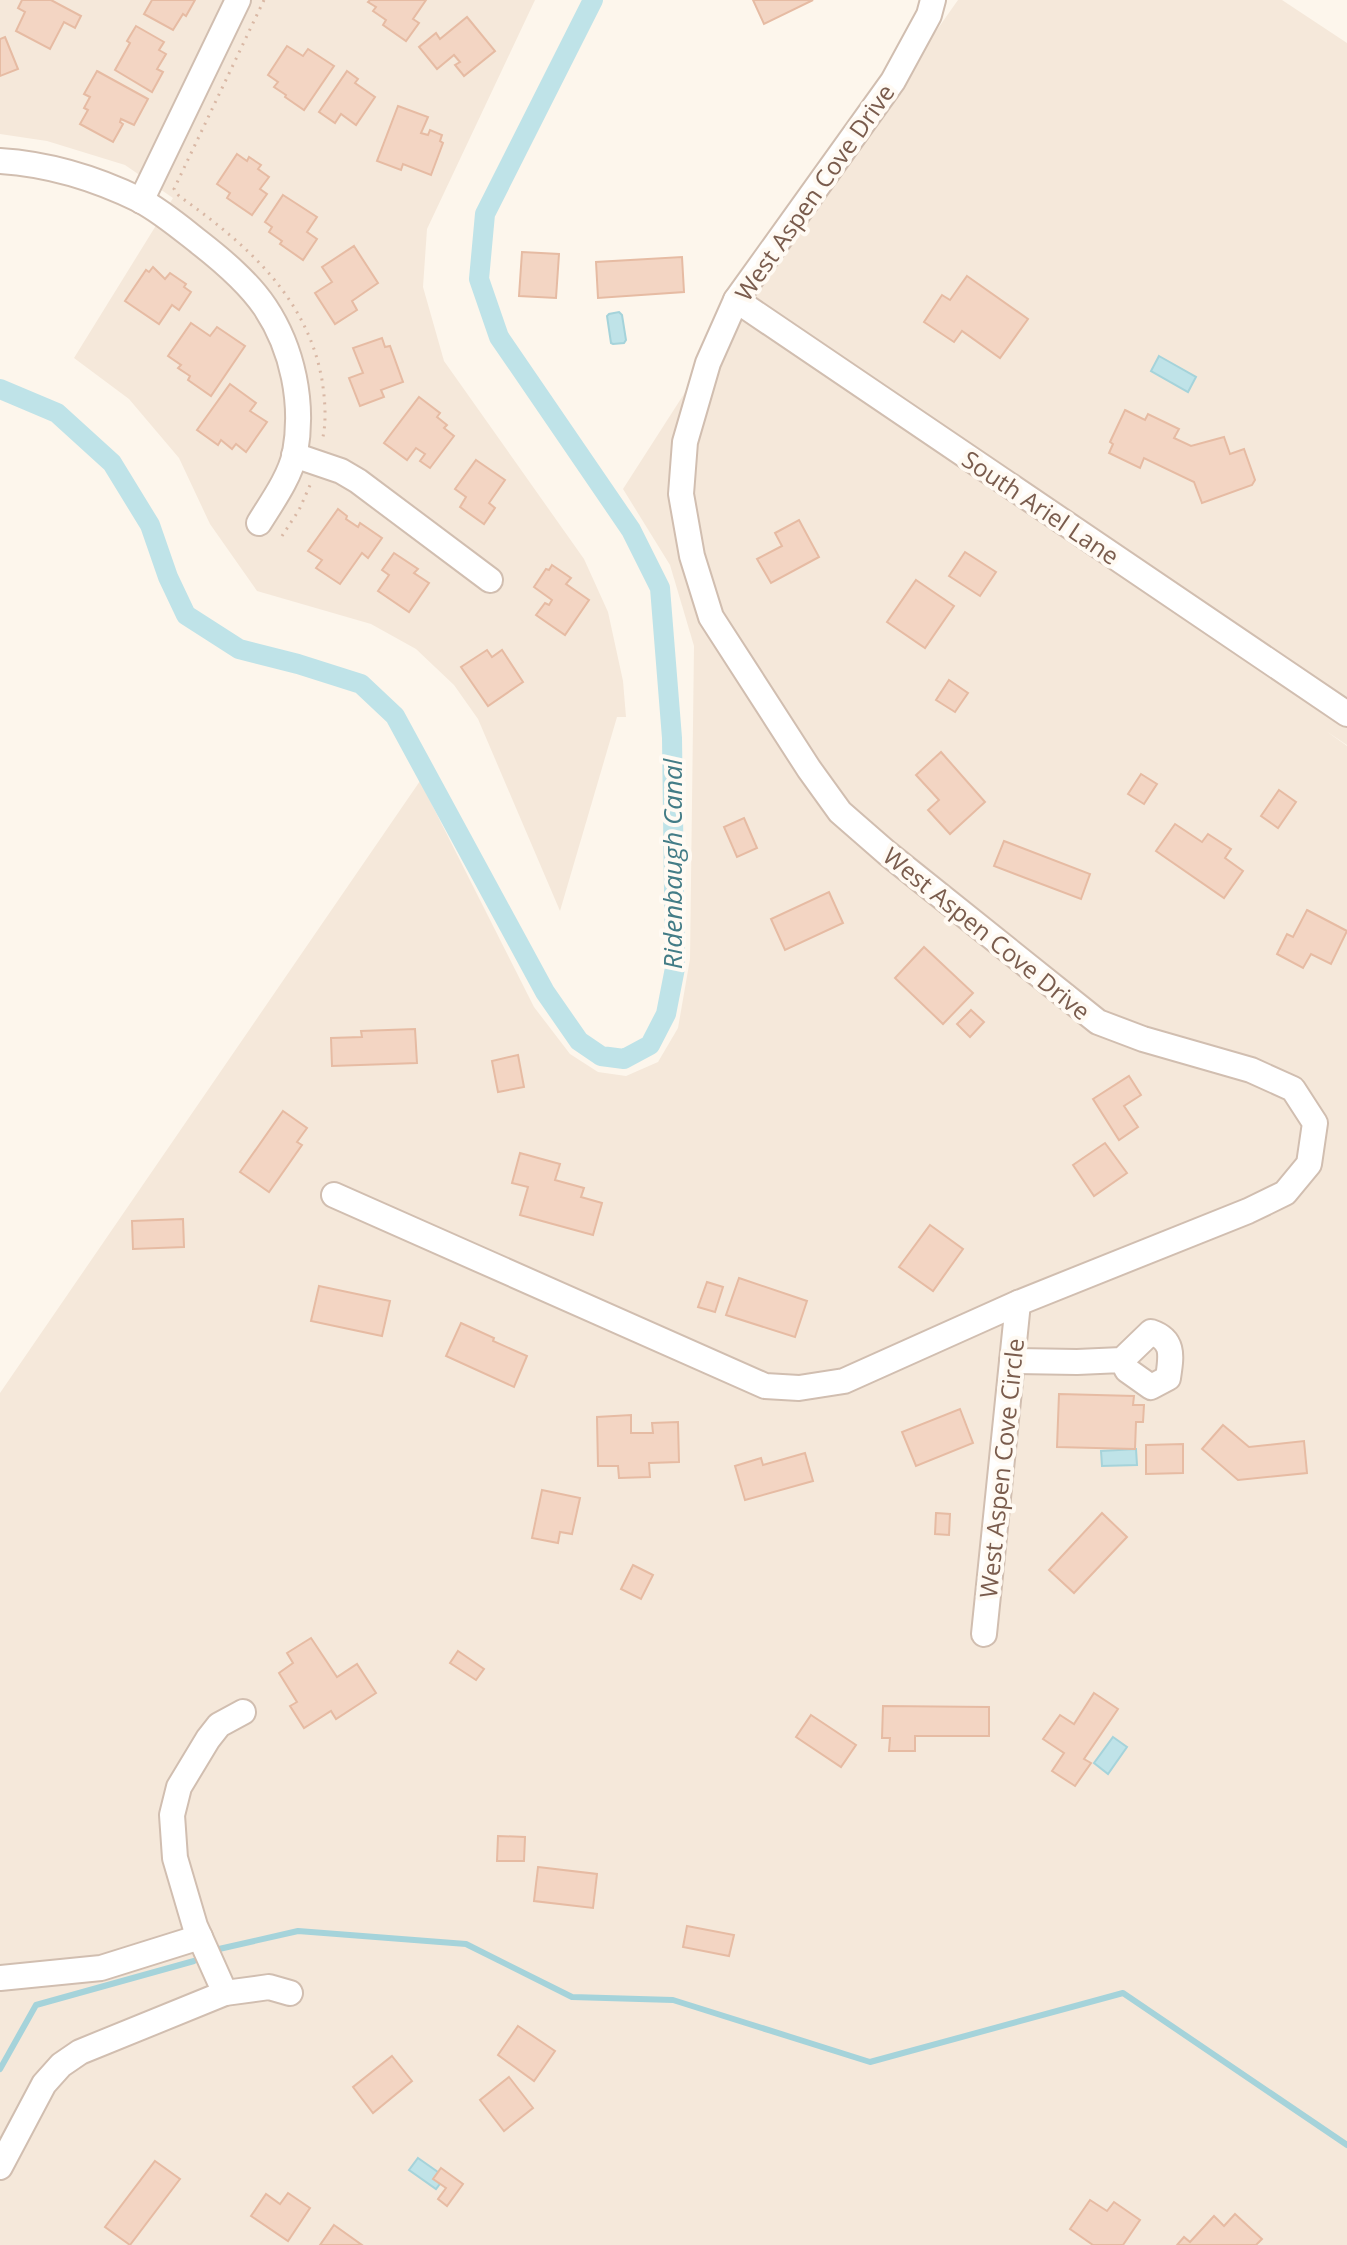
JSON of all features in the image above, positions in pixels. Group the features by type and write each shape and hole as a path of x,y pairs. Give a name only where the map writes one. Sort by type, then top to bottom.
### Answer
{"street":[{"path":"141,201 238,0"},
{"name":"West Aspen Cove Drive","path":"334,1195 765,1386 799,1388 844,1381 1018,1303 1248,1211 1285,1193 1309,1164 1315,1123 1293,1089 1251,1070 1143,1039 1098,1022 840,812 711,617 692,556 681,494 685,442 708,363 736,300 893,81 929,15 933,0"},
{"path":"0,161 26,163 85,178 141,201 181,227 241,279 264,306 282,340 295,377 306,459"},
{"name":"South Ariel Lane","path":"736,300 1347,714"},
{"path":"259,523 279,490 306,459"},
{"path":"306,459 341,471 358,481 490,580"},
{"name":"West Aspen Cove Circle","path":"984,1634 1018,1303"},
{"path":"1012,1361 1122,1360"},
{"path":"225,1993 200,1937 175,1858 172,1815 179,1787 208,1739 219,1725 243,1712"},
{"path":"0,1978 101,1968 200,1937"},
{"path":"0,2167 44,2084 61,2065 80,2052 225,1993 269,1987 290,1993"}],"path":[{"path":"264,0 174,189 263,265 296,307 318,356 325,396 324,434 306,459 299,510 282,536"}],"shaded area":[{"path":"0,0 535,0 427,229 423,287 444,361 584,559 608,612 623,681 626,717 617,717 560,911 478,719 454,685 416,649 371,624 257,591 210,524 179,458 129,399 74,358 173,198 125,165 47,141 0,134"},
{"path":"958,0 1282,0 1347,43 1347,745 1326,731 1347,746 1347,2245 0,2245 0,1393 420,781 534,1007 570,1054 598,1072 626,1076 658,1062 678,1028 690,959 694,646 670,565 623,489 727,327"}],"water":[{"path":"619,312 626,340 613,344 607,316"},
{"path":"1159,356 1196,377 1188,392 1151,371"},
{"path":"1136,1449 1137,1465 1102,1466 1101,1451"},
{"path":"1113,1737 1127,1747 1108,1774 1094,1763"},
{"path":"418,2158 445,2177 436,2189 409,2170"}],"building":[{"path":"22,0 51,0 81,16 75,28 64,22 50,49 16,31 25,12 18,8"},
{"path":"152,0 195,0 173,30 144,14"},
{"path":"426,0 413,19 419,23 406,41 383,25 386,20 373,11 376,7 368,2"},
{"path":"753,0 813,0 764,24"},
{"path":"467,17 495,51 464,76 455,65 460,62 454,55 437,69 419,47 436,33 440,39"},
{"path":"136,26 164,42 159,50 166,54 157,69 163,72 152,92 115,70"},
{"path":"5,37 18,69 0,76 0,39"},
{"path":"287,46 303,56 308,49 334,66 304,110 274,87 278,82 268,75"},
{"path":"97,71 148,99 134,125 121,119 123,124 113,142 80,124 88,110 84,108 90,97 84,94"},
{"path":"347,71 358,79 355,83 375,97 356,125 341,114 335,123 319,112"},
{"path":"398,106 428,117 421,133 428,135 430,130 442,135 440,141 443,143 431,175 403,164 401,170 377,161"},
{"path":"237,154 261,165 258,169 269,177 260,189 267,194 252,215 227,198 230,193 217,184"},
{"path":"283,195 317,217 307,232 317,239 303,260 280,244 282,241 269,232 272,227 265,222"},
{"path":"354,246 378,283 352,301 357,310 335,324 315,293 332,282 322,267"},
{"path":"522,252 559,254 556,298 519,296"},
{"path":"682,257 684,292 598,298 596,262"},
{"path":"153,267 165,279 170,273 186,284 184,287 191,292 179,310 172,305 159,324 125,301 146,270 149,272"},
{"path":"967,276 1028,319 1000,358 962,331 954,342 924,322 942,295 950,300"},
{"path":"191,323 210,336 217,327 245,346 211,396 188,380 190,376 178,368 181,365 168,356"},
{"path":"382,338 385,347 390,346 403,382 381,390 384,397 360,406 349,378 363,373 353,348"},
{"path":"230,384 256,403 250,411 267,422 246,452 236,444 232,449 221,440 218,445 197,430"},
{"path":"419,397 440,413 437,417 454,436 430,468 420,461 425,454 416,448 407,460 384,443"},
{"path":"1125,410 1145,420 1148,414 1179,429 1174,438 1191,446 1224,437 1230,454 1244,449 1255,480 1252,485 1202,503 1194,482 1144,458 1140,468 1109,453 1113,444 1110,442"},
{"path":"476,460 505,480 489,503 495,508 484,524 460,507 466,497 455,489"},
{"path":"338,509 358,527 360,523 382,538 368,558 362,553 340,584 316,568 322,560 308,551"},
{"path":"799,520 819,557 771,583 757,559 782,546 775,533"},
{"path":"965,552 996,572 980,596 949,576"},
{"path":"394,553 418,569 414,573 429,583 409,612 378,591 389,575 382,570"},
{"path":"552,565 571,578 566,584 589,600 565,635 536,615 545,603 549,605 552,600 534,587"},
{"path":"916,580 954,606 925,648 887,622"},
{"path":"487,650 492,657 502,650 523,682 488,706 461,667"},
{"path":"949,680 968,693 955,712 936,700"},
{"path":"941,752 985,802 950,834 928,810 939,800 916,775"},
{"path":"1141,774 1157,784 1144,804 1128,794"},
{"path":"1279,790 1296,802 1278,828 1261,816"},
{"path":"744,818 757,848 737,857 724,827"},
{"path":"1175,824 1202,842 1208,834 1231,849 1225,858 1243,871 1224,898 1156,851"},
{"path":"1004,841 1090,874 1081,899 994,866"},
{"path":"829,892 843,923 785,950 771,919"},
{"path":"1307,910 1347,931 1331,964 1311,954 1303,968 1277,954 1287,934 1293,937"},
{"path":"924,947 973,993 943,1024 895,978"},
{"path":"971,1010 984,1022 970,1037 957,1024"},
{"path":"415,1029 417,1063 332,1066 331,1038 362,1037 361,1031"},
{"path":"518,1055 524,1087 498,1092 492,1061"},
{"path":"1129,1076 1141,1095 1124,1106 1138,1127 1119,1140 1093,1099"},
{"path":"283,1111 307,1128 297,1142 302,1145 269,1192 240,1172"},
{"path":"1105,1143 1127,1173 1094,1196 1073,1165"},
{"path":"520,1153 560,1164 555,1180 584,1188 581,1197 602,1203 593,1235 520,1215 528,1187 512,1183"},
{"path":"183,1219 184,1247 133,1249 132,1221"},
{"path":"930,1225 963,1249 933,1291 899,1267"},
{"path":"739,1278 807,1301 795,1337 726,1315"},
{"path":"707,1282 723,1287 715,1312 698,1307"},
{"path":"319,1286 390,1301 382,1336 311,1321"},
{"path":"461,1323 527,1356 514,1387 446,1356"},
{"path":"1059,1394 1134,1396 1133,1405 1144,1405 1143,1422 1136,1422 1135,1449 1057,1447"},
{"path":"960,1409 973,1443 916,1466 902,1432"},
{"path":"631,1415 631,1433 653,1433 652,1423 678,1422 679,1462 649,1463 650,1477 619,1478 618,1466 598,1466 597,1417"},
{"path":"1223,1425 1249,1447 1304,1441 1307,1473 1238,1480 1202,1449"},
{"path":"1183,1444 1183,1473 1146,1474 1146,1445"},
{"path":"805,1453 813,1481 745,1500 735,1466 761,1458 763,1465"},
{"path":"542,1490 580,1498 572,1534 560,1532 558,1543 532,1538"},
{"path":"936,1513 950,1514 949,1535 935,1534"},
{"path":"1102,1513 1127,1537 1074,1593 1049,1570"},
{"path":"633,1565 653,1575 641,1599 621,1589"},
{"path":"311,1638 337,1677 357,1664 376,1693 336,1719 331,1711 304,1728 290,1706 297,1702 279,1673 293,1663 287,1653"},
{"path":"458,1651 484,1669 476,1680 450,1663"},
{"path":"1094,1693 1118,1709 1084,1759 1091,1763 1075,1786 1052,1771 1064,1753 1043,1739 1060,1715 1074,1724"},
{"path":"883,1706 989,1707 989,1736 915,1736 915,1751 889,1751 890,1738 882,1738"},
{"path":"811,1715 856,1745 841,1767 796,1737"},
{"path":"498,1836 525,1837 524,1861 497,1861"},
{"path":"538,1867 597,1874 593,1908 534,1901"},
{"path":"687,1926 734,1935 729,1956 683,1947"},
{"path":"518,2026 555,2051 534,2081 498,2055"},
{"path":"392,2056 412,2081 373,2113 353,2087"},
{"path":"509,2077 533,2108 504,2131 480,2100"},
{"path":"155,2161 180,2179 130,2245 105,2227"},
{"path":"441,2168 463,2184 447,2206 438,2199 446,2188 433,2179"},
{"path":"288,2193 310,2208 288,2241 251,2216 266,2194 280,2204"},
{"path":"1090,2200 1107,2211 1114,2202 1140,2220 1123,2245 1093,2245 1070,2229"},
{"path":"1235,2214 1262,2239 1256,2245 1177,2245 1184,2237 1190,2242 1214,2216 1224,2226"},
{"path":"334,2225 362,2245 320,2245"}],"waterway":[{"name":"Ridenbaugh Canal","path":"0,389 57,413 112,463 150,525 168,577 186,615 239,649 361,684 395,716 545,992 579,1041 601,1056 624,1059 650,1045 666,1014 675,968 672,738 660,588 631,530 499,337 479,279 485,214 593,0"},
{"path":"219,1949 298,1931 466,1944 572,1997 673,2000 870,2062 1123,1993 1347,2145"},
{"path":"0,2069 36,2005 194,1961"}]}
